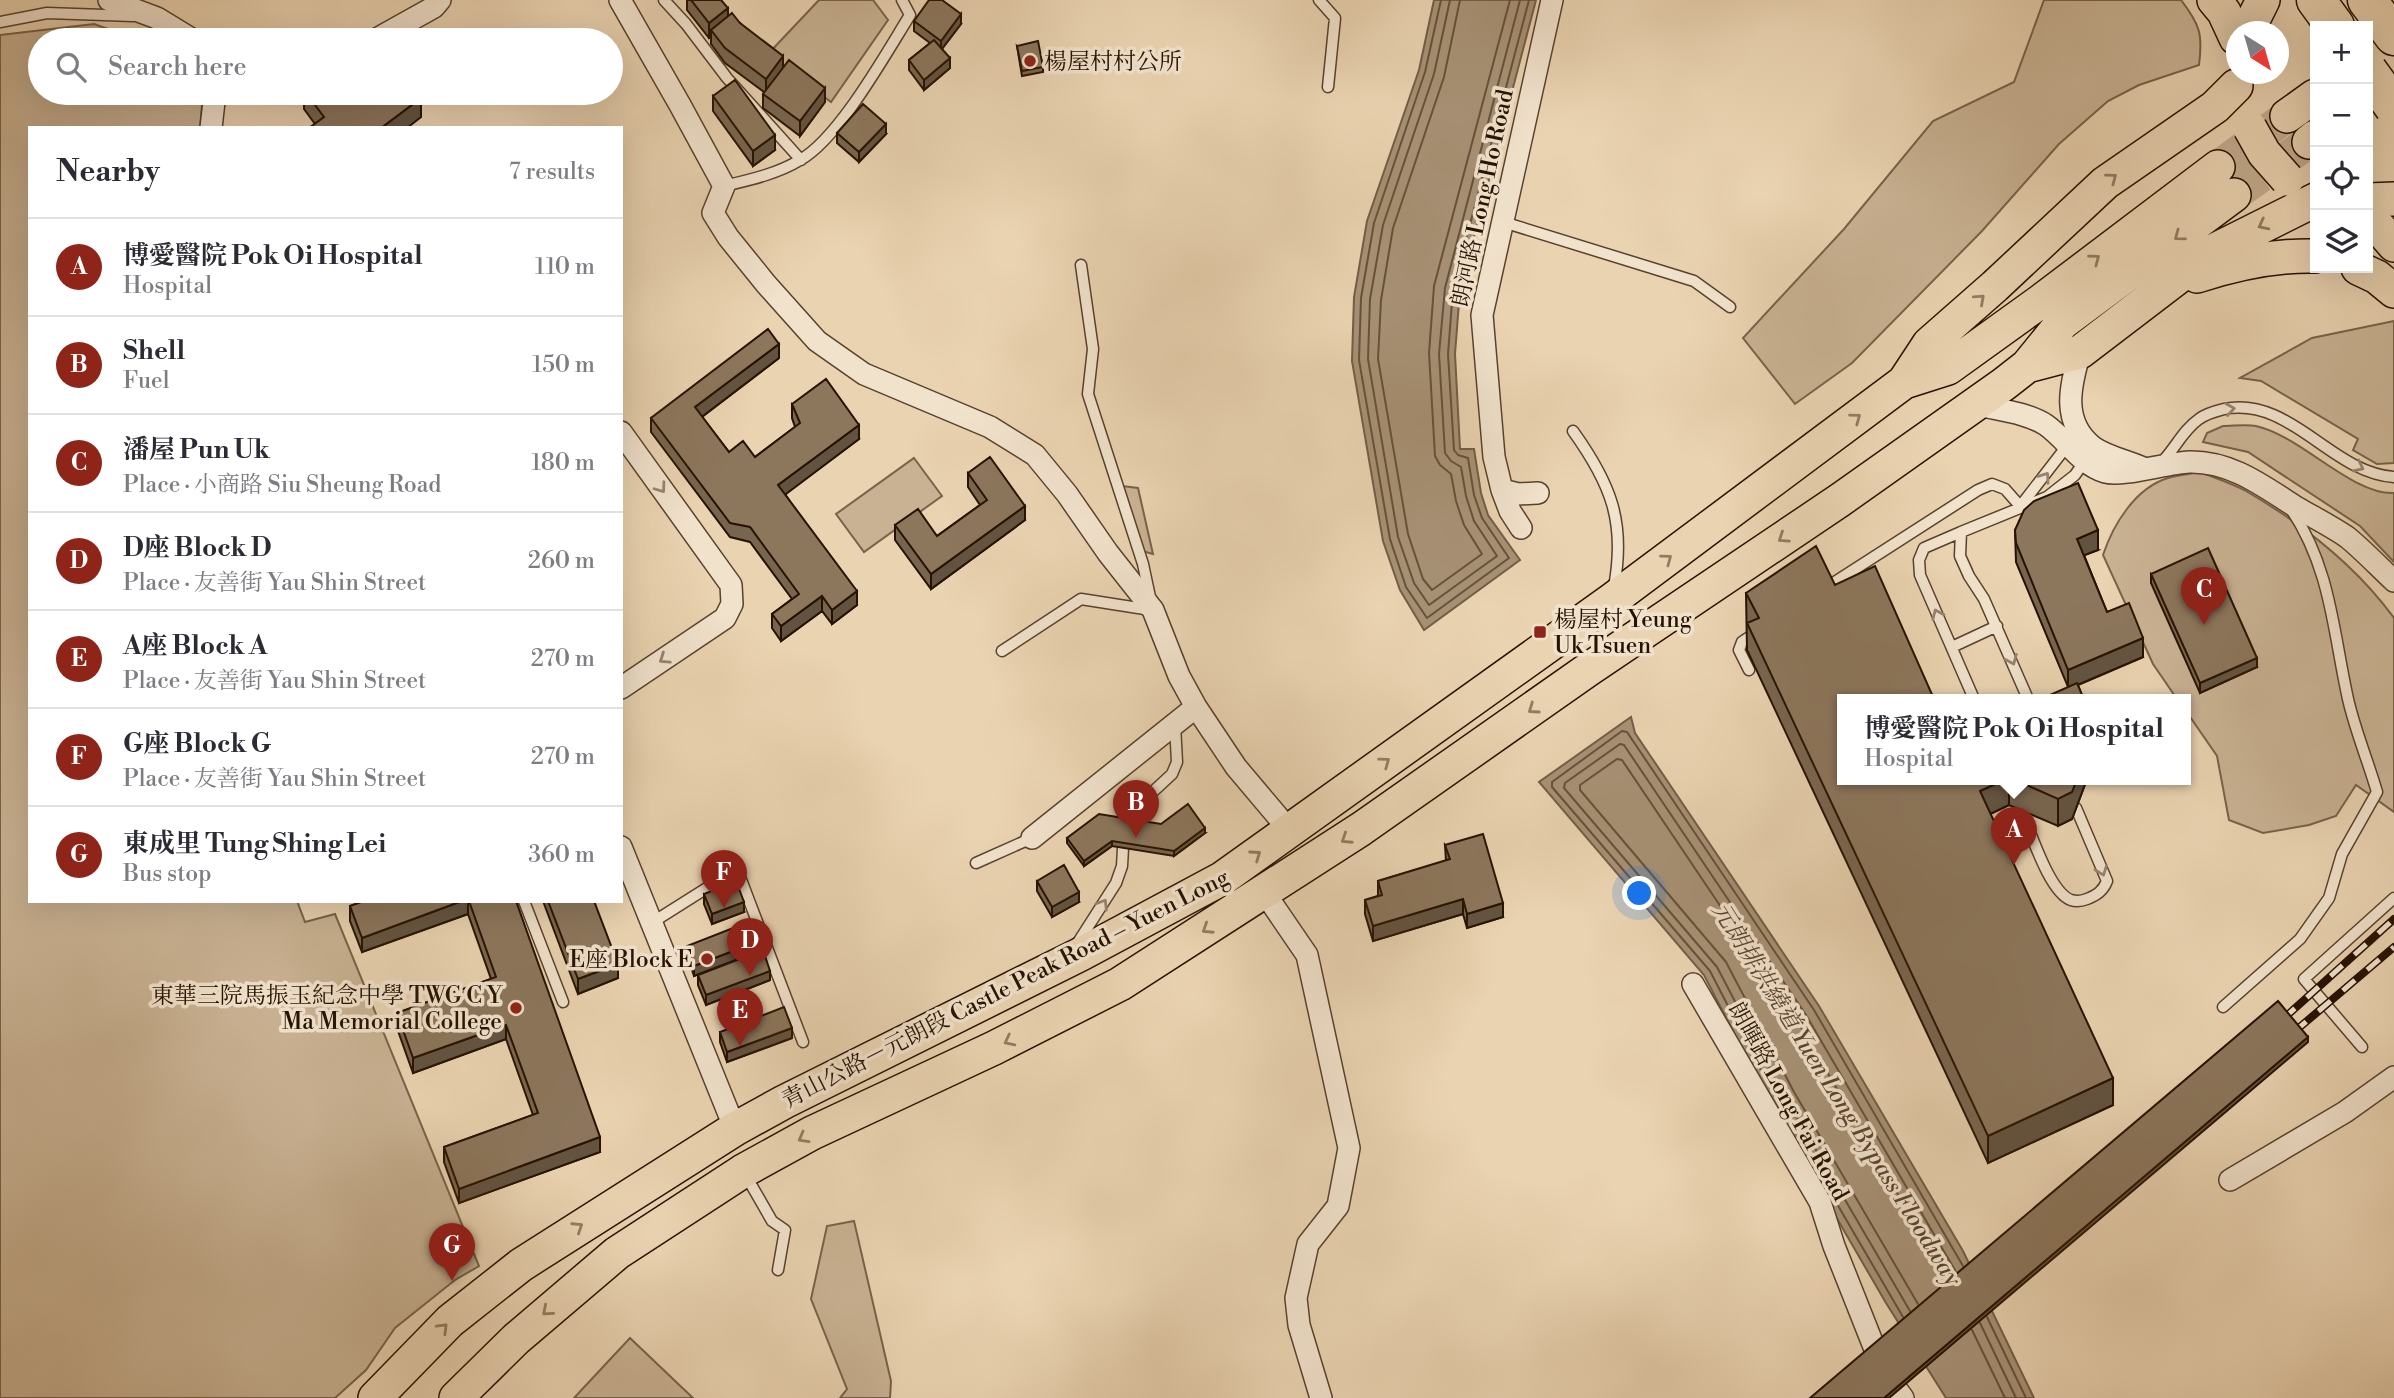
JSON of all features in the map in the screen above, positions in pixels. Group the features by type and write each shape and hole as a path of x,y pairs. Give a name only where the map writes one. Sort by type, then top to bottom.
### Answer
{"highway":[{"path":"2316,0 2331,21"},
{"path":"2367,0 2394,36"},
{"path":"2373,78 2394,107"}],"main road":[{"path":"2214,0 2228,21"},
{"path":"2252,21 2263,0"},
{"path":"1905,382 1929,344 2105,183 2215,107 2234,84"},
{"path":"2238,84 2249,128 2264,153 2301,186"},
{"path":"2287,116 2310,100"},
{"name":"青山公路－元朗段 Castle Peak Road – Yuen Long","path":"375,1398 450,1321 521,1265 735,1129 1066,961 1223,877 1612,600 1905,382 1948,368 2218,167"},
{"name":"青山公路－元朗段 Castle Peak Road – Yuen Long","path":"456,1398 516,1339 617,1253 743,1171 811,1133 995,1048 1120,984 1361,829 1840,500 1975,404 2027,366 2062,324 2234,195"},
{"path":"2373,200 2394,199"},
{"path":"2027,366 2080,352 2211,252 2310,202"},
{"path":"2373,221 2394,245"},
{"path":"2168,285 2272,257 2310,257"},
{"path":"2369,273 2394,291"}],"street":[{"path":"109,0 157,18 173,28"},
{"path":"396,28 434,7 440,0"},
{"path":"620,0 724,186 713,213 728,237 817,341 864,374 990,427 1035,455 1153,610 1179,676 1196,707 1236,767 1290,831"},
{"name":"朗河路 Long Ho Road","path":"1521,528 1510,511 1502,490 1494,457 1482,315 1552,0"},
{"path":"211,126 214,105"},
{"path":"2080,352 2070,397 2071,415 2081,446"},
{"path":"1975,404 2032,418 2081,446 2150,467 2189,462 2210,463 2241,473 2346,537 2394,581"},
{"path":"623,435 731,585 732,604 725,618 623,687"},
{"path":"1502,490 1518,494 1538,494"},
{"path":"1032,838 1196,707"},
{"path":"623,852 735,1129"},
{"path":"1264,892 1307,955 1349,1148 1338,1206 1308,1244 1296,1298 1299,1325 1321,1398"},
{"name":"朗暉路 Long Fai Road","path":"1692,984 1820,1202 1834,1246 1884,1372 1903,1398"},
{"path":"2230,1180 2345,1112 2394,1077"},
{"path":"1861,1385 1884,1372"}],"lane":[{"path":"664,0 727,78 801,160"},
{"path":"724,186 759,177 801,160 829,135 910,15 902,0"},
{"path":"1319,0 1335,18 1328,87"},
{"path":"0,22 47,13 157,18"},
{"path":"1503,222 1694,281 1730,307"},
{"path":"1002,651 1081,599 1153,610 1143,564 1088,394 1093,349 1081,265"},
{"path":"2150,467 2169,456 2183,435 2199,419 2218,410 2239,407 2264,411 2360,468 2394,477"},
{"path":"1573,431 1595,462 1611,498 1620,556 1612,600"},
{"path":"2020,506 2039,484 2081,446"},
{"path":"1972,694 1920,575 1919,560 1924,548 2047,497 2075,475 2081,446"},
{"path":"1809,599 1978,490 1992,484 2006,489 2020,506"},
{"path":"2223,1007 2300,939 2329,898 2342,854 2377,792 2348,701 2334,620 2319,560 2305,530 2286,500"},
{"path":"1961,532 1960,556 1997,626 2026,694"},
{"path":"1952,647 1997,626"},
{"path":"1749,670 1739,650 1742,642 1764,628"},
{"path":"1066,961 1116,883 1122,866 1123,848 1144,800 1172,774 1177,762 1175,724"},
{"path":"2021,810 2054,885 2068,899 2074,901 2095,896 2104,889 2106,881 2076,808"},
{"path":"976,863 1032,838"},
{"path":"653,922 737,869 803,1042"},
{"path":"2362,1047 2304,979 2394,898"},
{"path":"525,903 563,1002"},
{"path":"743,1171 772,1221 785,1230 778,1270"}],"shaded area":[{"path":"819,0 873,0 888,20 831,102 768,54"},
{"path":"2044,0 2181,0 2199,30 2199,65 2139,85 2108,101 2059,144 1982,231 1852,363 1795,404 1743,338 1844,229 1933,121 2014,82"},
{"path":"94,24 105,28 60,28"},
{"path":"28,32 28,105 202,105 200,126 28,126 28,903 298,903 305,922 335,914 479,1266 455,1280 395,1328 366,1370 335,1398 0,1398 0,35"},
{"path":"2394,321 2394,463 2377,464 2353,450 2358,439 2261,381 2240,378 2312,338"},
{"path":"2252,425 2273,432 2361,485 2394,493 2394,562 2360,526 2248,452 2203,442 2207,433 2223,426"},
{"path":"914,458 942,496 864,552 836,514"},
{"path":"2200,472 2246,491 2287,517 2345,563 2394,618 2394,812 2356,785 2336,816 2309,825 2263,833 2229,820 2217,756 2191,718 2191,694 2174,694 2153,664 2103,555 2127,509 2145,490 2168,478"},
{"path":"1122,486 1138,488 1153,554 1142,551"},
{"path":"854,1221 891,1381 890,1398 840,1398 847,1389 811,1299 827,1226"},
{"path":"630,1338 693,1398 574,1398"}],"water":[{"path":"1434,0 1536,0 1460,290 1455,354 1460,449 1474,449 1481,493 1488,515 1520,560 1424,630 1400,590 1383,541 1352,361 1354,297 1367,221 1419,70"},
{"name":"元朗排洪繞道 Yuen Long Bypass Floodway","path":"1631,717 1635,733 1819,1006 1963,1251 2034,1398 1946,1398 1886,1303 1771,1105 1704,975 1539,782"}],"building":[{"path":"691,0 721,0 728,8 709,23"},
{"path":"929,0 942,0 961,14 941,41 914,21"},
{"path":"732,13 740,23 783,56 766,79 725,48 711,30"},
{"path":"934,40 950,58 924,80 909,60"},
{"name":"楊屋村村公所","path":"1038,41 1043,67 1022,71 1017,46"},
{"path":"789,60 825,88 800,121 763,94"},
{"path":"735,80 775,135 753,151 713,96"},
{"path":"863,104 886,124 859,152 837,133"},
{"path":"315,105 412,105 384,126 312,126 324,117"},
{"path":"768,329 779,344 695,407 729,452 743,441 755,457 800,423 792,404 826,379 859,425 778,485 857,591 832,610 822,596 781,626 772,614 799,594 750,527 730,523 651,418"},
{"path":"990,457 1025,506 931,574 895,525 918,509 937,536 987,500 968,473"},
{"path":"2078,483 2098,530 2077,539 2107,612 2129,603 2143,638 2068,670 2016,543 2015,530 2024,510 2034,501"},
{"path":"1816,546 1835,585 1875,566 1932,694 1837,694 1837,785 1993,785 1980,791 2113,1078 1988,1136 1747,623 1759,618 1746,593"},
{"path":"2208,548 2257,658 2200,683 2151,574"},
{"path":"2077,683 2082,694 2052,694"},
{"path":"2026,785 2075,785 2072,792 2058,799"},
{"path":"1188,804 1205,828 1174,851 1112,841 1084,861 1067,838 1099,814 1161,824"},
{"path":"1483,834 1503,903 1467,914 1463,899 1373,926 1365,900 1382,895 1378,881 1450,859 1445,845"},
{"path":"1064,865 1079,892 1052,907 1037,881"},
{"path":"736,881 744,902 712,914 704,894"},
{"path":"358,903 457,903 362,938 350,906"},
{"path":"470,903 517,903 600,1137 459,1189 444,1147 538,1113 506,1025 413,1058 397,1013 496,977"},
{"path":"549,903 595,903 618,964 578,979"},
{"path":"751,921 759,941 694,966 687,946"},
{"path":"763,950 770,971 706,995 698,975"},
{"path":"2278,1001 2308,1037 1884,1398 1810,1398"},
{"path":"784,1007 792,1028 727,1052 720,1032"}],"tunnel":[{"path":"2218,167 2287,116"},
{"path":"2234,195 2309,142"}],"railway":[{"path":"2283,1019 2394,919"},
{"path":"2294,1032 2394,947"}],"place":[{"name":"楊屋村村公所","path":"1030,61"},
{"name":"潘屋 Pun Uk","path":"2204,625"},
{"name":"楊屋村 Yeung Uk Tsuen","path":"1540,632"},
{"name":"Shell","path":"1136,838"},
{"name":"博愛醫院 Pok Oi Hospital","path":"2014,865"},
{"name":"G座 Block G","path":"724,908"},
{"name":"E座 Block E","path":"707,959"},
{"name":"D座 Block D","path":"750,976"},
{"name":"東華三院馬振玉紀念中學 TWG C Y Ma Memorial College","path":"516,1008"},
{"name":"A座 Block A","path":"740,1046"},
{"name":"東成里 Tung Shing Lei","path":"452,1281"}]}
